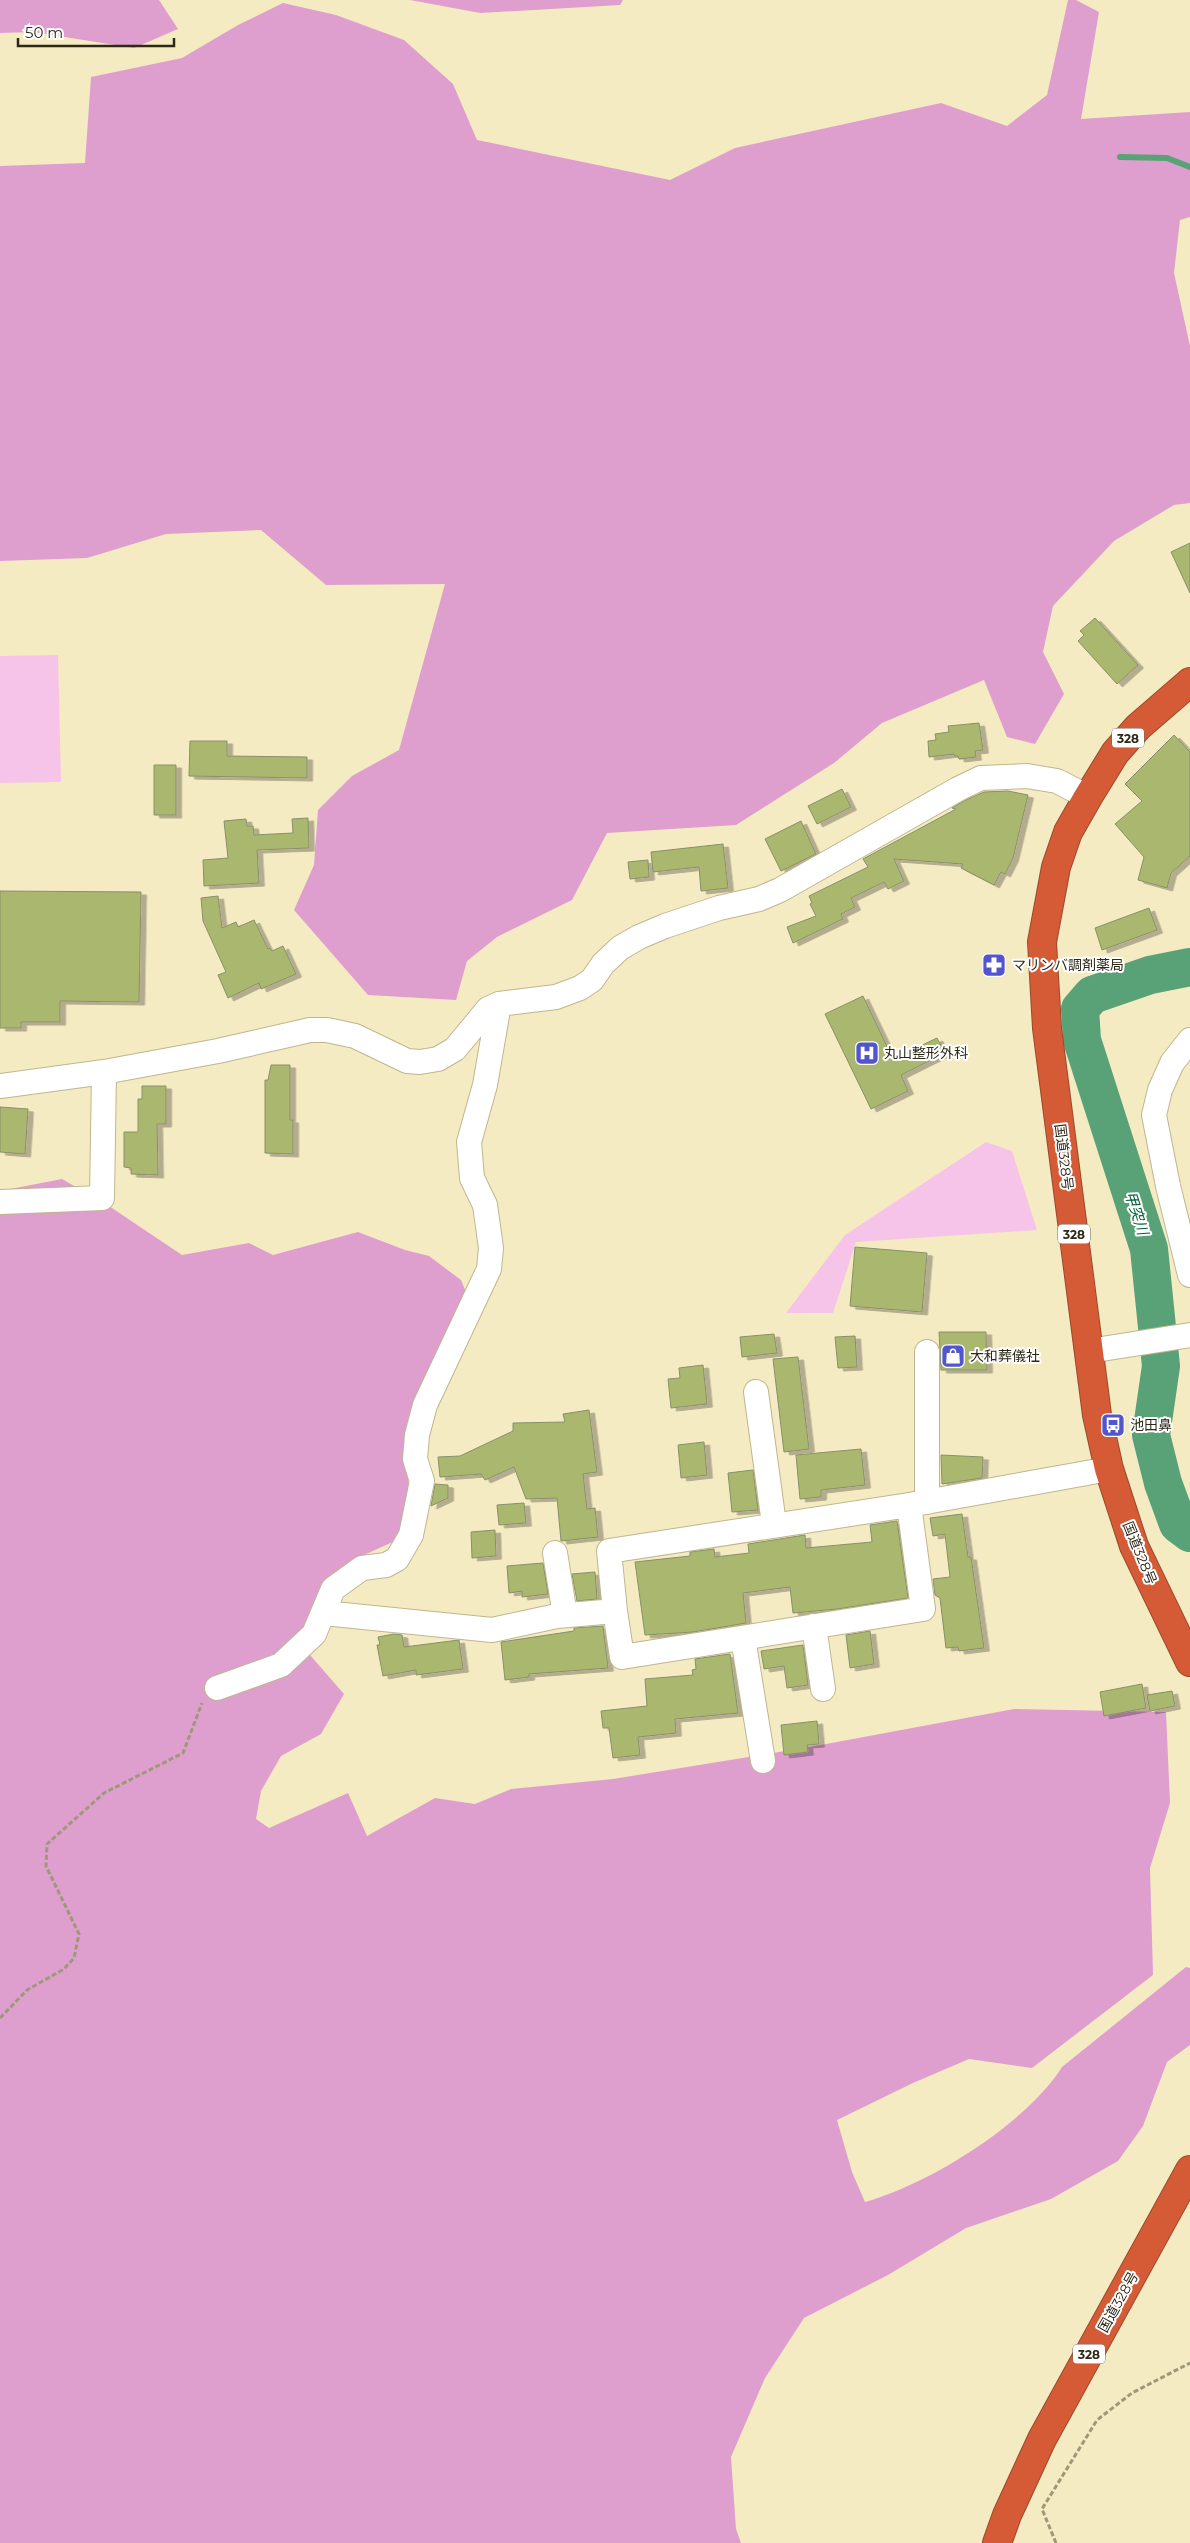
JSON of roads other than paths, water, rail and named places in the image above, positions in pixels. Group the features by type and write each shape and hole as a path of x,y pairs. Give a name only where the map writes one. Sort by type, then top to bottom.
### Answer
{"highway":[{"name":"国道328号","path":"1190,682 1138,726 1115,753 1068,832 1056,867 1042,942 1047,1028 1097,1349 1098,1415 1109,1469 1134,1546 1190,1662"},
{"name":"国道328号","path":"997,2543 1007,2515 1042,2439 1190,2170"}],"street":[{"path":"0,1086 104,1072 218,1051 310,1030 327,1030 355,1036 407,1061 420,1062 438,1059 455,1049 478,1018 488,1009 498,1004 556,997 580,988 592,980 603,964 620,948 638,937 719,908 759,899 780,890 958,789 981,778 1027,776 1058,781 1088,797"},
{"path":"216,1688 281,1665 314,1634 333,1589 362,1568 386,1565 397,1559 411,1535 422,1482 415,1459 417,1435 425,1405 489,1270 492,1248 485,1205 472,1178 469,1142 485,1085 498,1004"},
{"path":"1190,1040 1172,1063 1160,1090 1154,1115 1166,1177 1190,1275"},
{"path":"0,1202 102,1198 104,1072"},
{"path":"1097,1349 1189,1335"},
{"path":"926,1352 918,1504 923,1609 622,1657 614,1612 609,1551 774,1524 918,1504 1109,1469"},
{"path":"756,1392 774,1524"},
{"path":"555,1553 565,1615"},
{"path":"324,1613 492,1630 565,1615 614,1612"},
{"path":"814,1626 823,1689"},
{"path":"743,1638 763,1761"}],"waterway":[{"path":"1120,157 1167,158 1190,167"},
{"name":"甲突川","path":"1190,967 1150,975 1092,995 1080,1009 1082,1040 1149,1249 1161,1366 1151,1435 1163,1483 1178,1524 1190,1533"}],"place":[{"name":"マリンバ調剤薬局","path":"994,965"},
{"name":"丸山整形外科","path":"867,1053"},
{"name":"大和葬儀社","path":"953,1356"},
{"name":"池田鼻","path":"1113,1425"}]}
